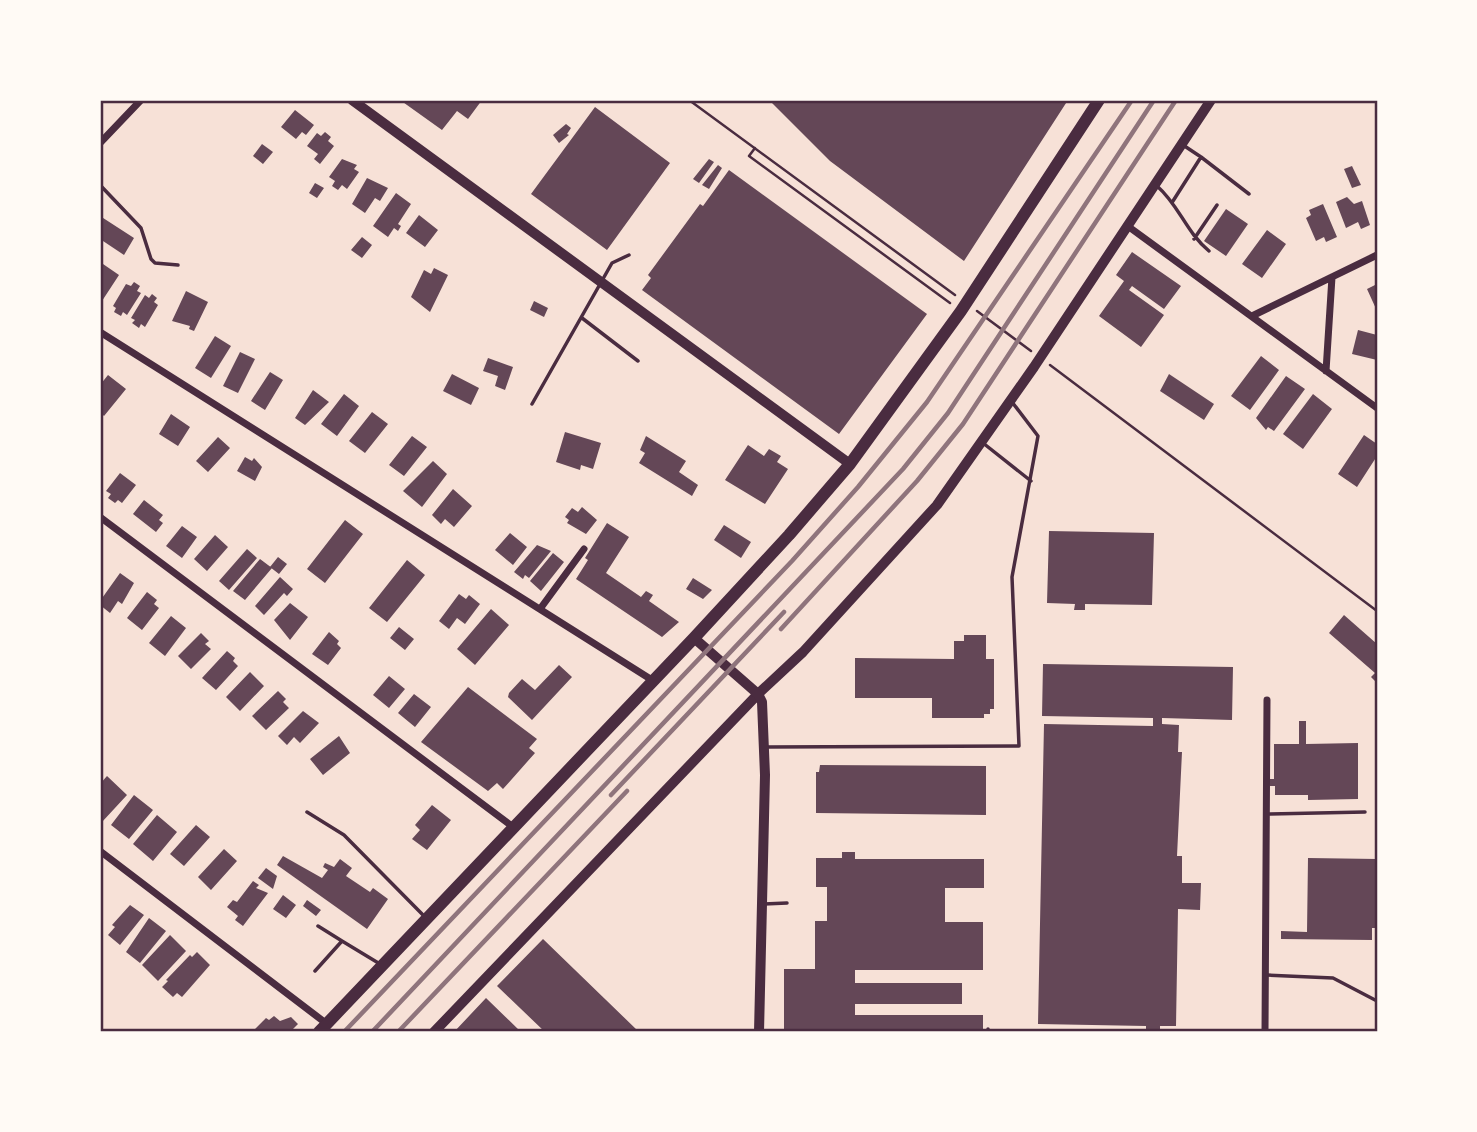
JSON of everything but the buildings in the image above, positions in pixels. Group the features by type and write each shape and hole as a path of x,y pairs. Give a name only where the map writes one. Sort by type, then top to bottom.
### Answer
{"main road":[{"path":"323,1028 694,638 850,464 961,311 1099,100"},
{"path":"694,638 758,694 764,716 759,1032"}],"street":[{"path":"100,143 141,100"},
{"path":"352,100 850,464"},
{"path":"434,1032 758,694 803,652 937,505 1129,227 1211,100"},
{"path":"1129,227 1377,408"},
{"path":"1252,316 1377,255"},
{"path":"1326,371 1332,277"},
{"path":"100,332 652,680"},
{"path":"100,517 513,827"},
{"path":"540,608 584,549"},
{"path":"1265,1032 1267,700"},
{"path":"100,851 323,1028"}],"lane":[{"path":"1182,144 1249,194"},
{"path":"1173,201 1201,158"},
{"path":"1156,184 1173,201 1194,239 1209,251"},
{"path":"100,186 141,229 151,259 155,263 178,265"},
{"path":"1194,239 1217,205"},
{"path":"532,404 612,263 629,256"},
{"path":"582,318 638,361"},
{"path":"764,747 1019,746 1013,577 1038,436 1011,400"},
{"path":"982,442 1031,481"},
{"path":"307,812 344,835 427,918"},
{"path":"1266,814 1365,812"},
{"path":"762,904 787,903"},
{"path":"318,926 382,965"},
{"path":"315,971 342,941"},
{"path":"1265,975 1333,978 1377,1001"}],"path":[{"path":"755,148 749,156 961,311"}],"railway":[{"path":"344,1032 792,561 858,487 927,402 1132,100"},
{"path":"372,1032 903,469 948,413 1154,100"},
{"path":"781,629 917,481 963,424 1176,100"},
{"path":"611,795 784,612"},
{"path":"398,1032 627,791"}]}
